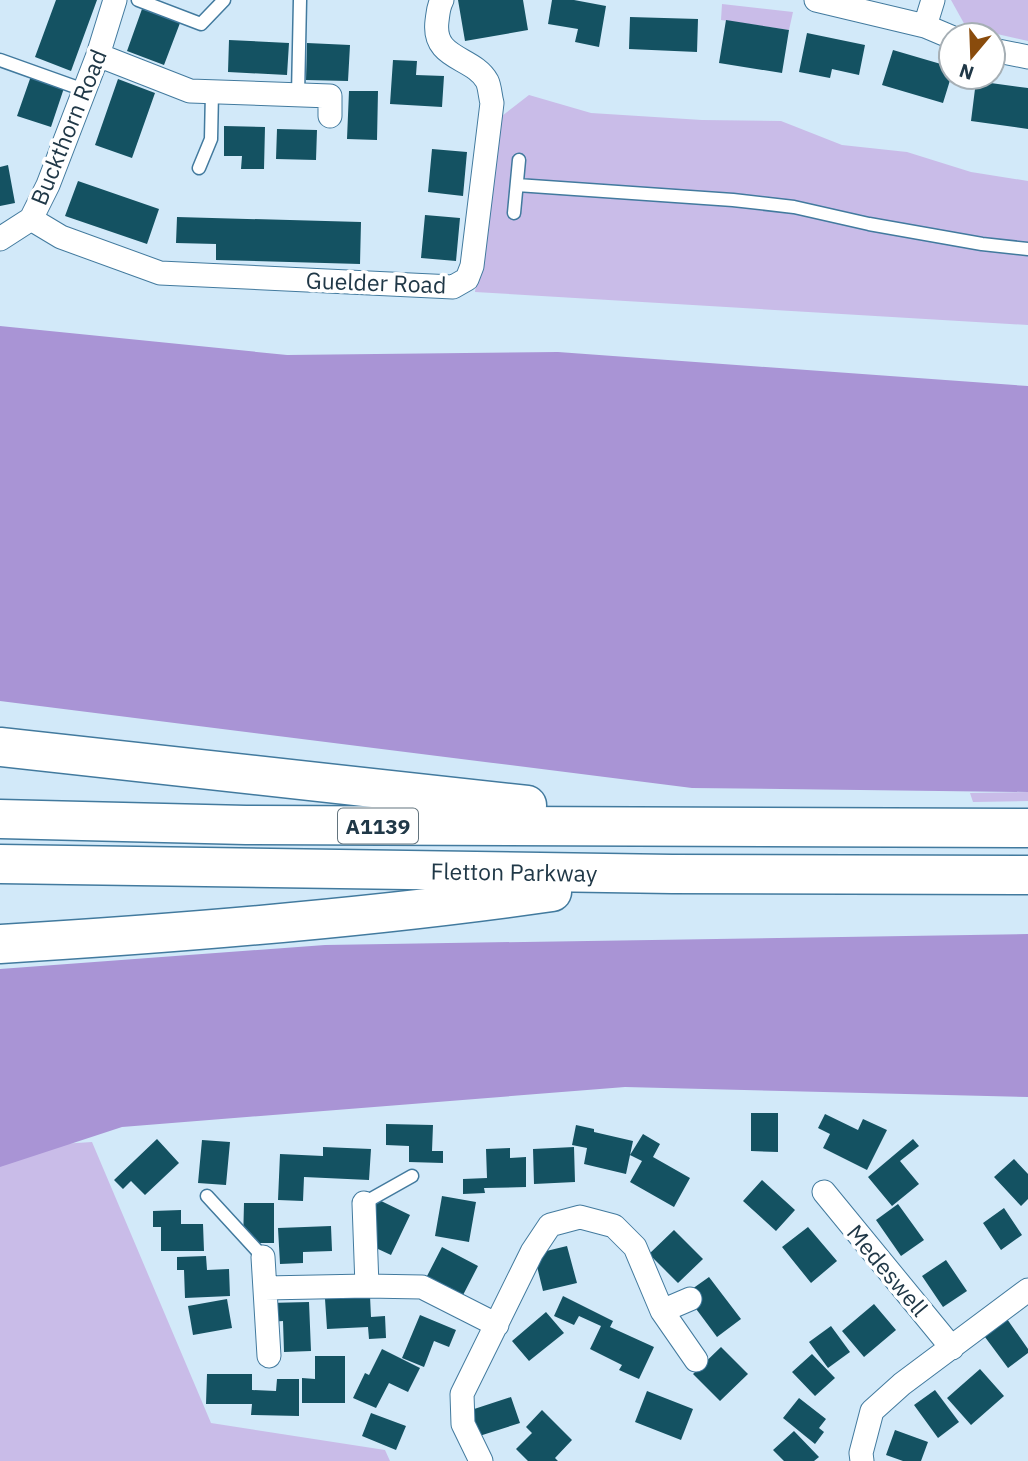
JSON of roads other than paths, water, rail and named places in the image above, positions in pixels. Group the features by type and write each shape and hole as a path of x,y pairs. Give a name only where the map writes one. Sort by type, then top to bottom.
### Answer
{"highway":[{"path":"0,747 757,828"},
{"name":"Fletton Parkway","path":"0,819 246,825 1028,828"},
{"name":"Fletton Parkway","path":"0,864 672,874 1028,875"},
{"path":"0,944 428,910 672,874"}],"street":[{"name":"Buckthorn Road","path":"0,239 31,219 48,185 98,55 115,0"},
{"name":"Guelder Road","path":"31,219 61,237 160,273 453,288 467,279 472,266 492,103 486,80 447,52 436,34 442,0"},
{"path":"816,0 937,31"},
{"path":"925,26 933,0"},
{"path":"1007,53 1028,57"},
{"path":"98,55 190,91 330,96 330,116"},
{"name":"Medeswell","path":"824,1192 952,1348"},
{"path":"364,1203 367,1286"},
{"path":"481,1461 463,1424 462,1394 532,1252 550,1225 580,1217 614,1226 635,1247 662,1311 696,1360"},
{"path":"263,1257 269,1356"},
{"path":"265,1288 422,1287 497,1325"},
{"path":"862,1461 861,1453 872,1411 902,1384 1028,1290"},
{"path":"662,1311 690,1299"}],"lane":[{"path":"138,0 201,24 223,0"},
{"path":"298,94 300,0"},
{"path":"0,60 84,90"},
{"path":"199,168 211,139 212,92"},
{"path":"514,213 519,160"},
{"path":"517,185 733,200 794,207 869,224 982,244 1028,249"},
{"path":"364,1203 412,1176"},
{"path":"207,1196 263,1257"}]}
